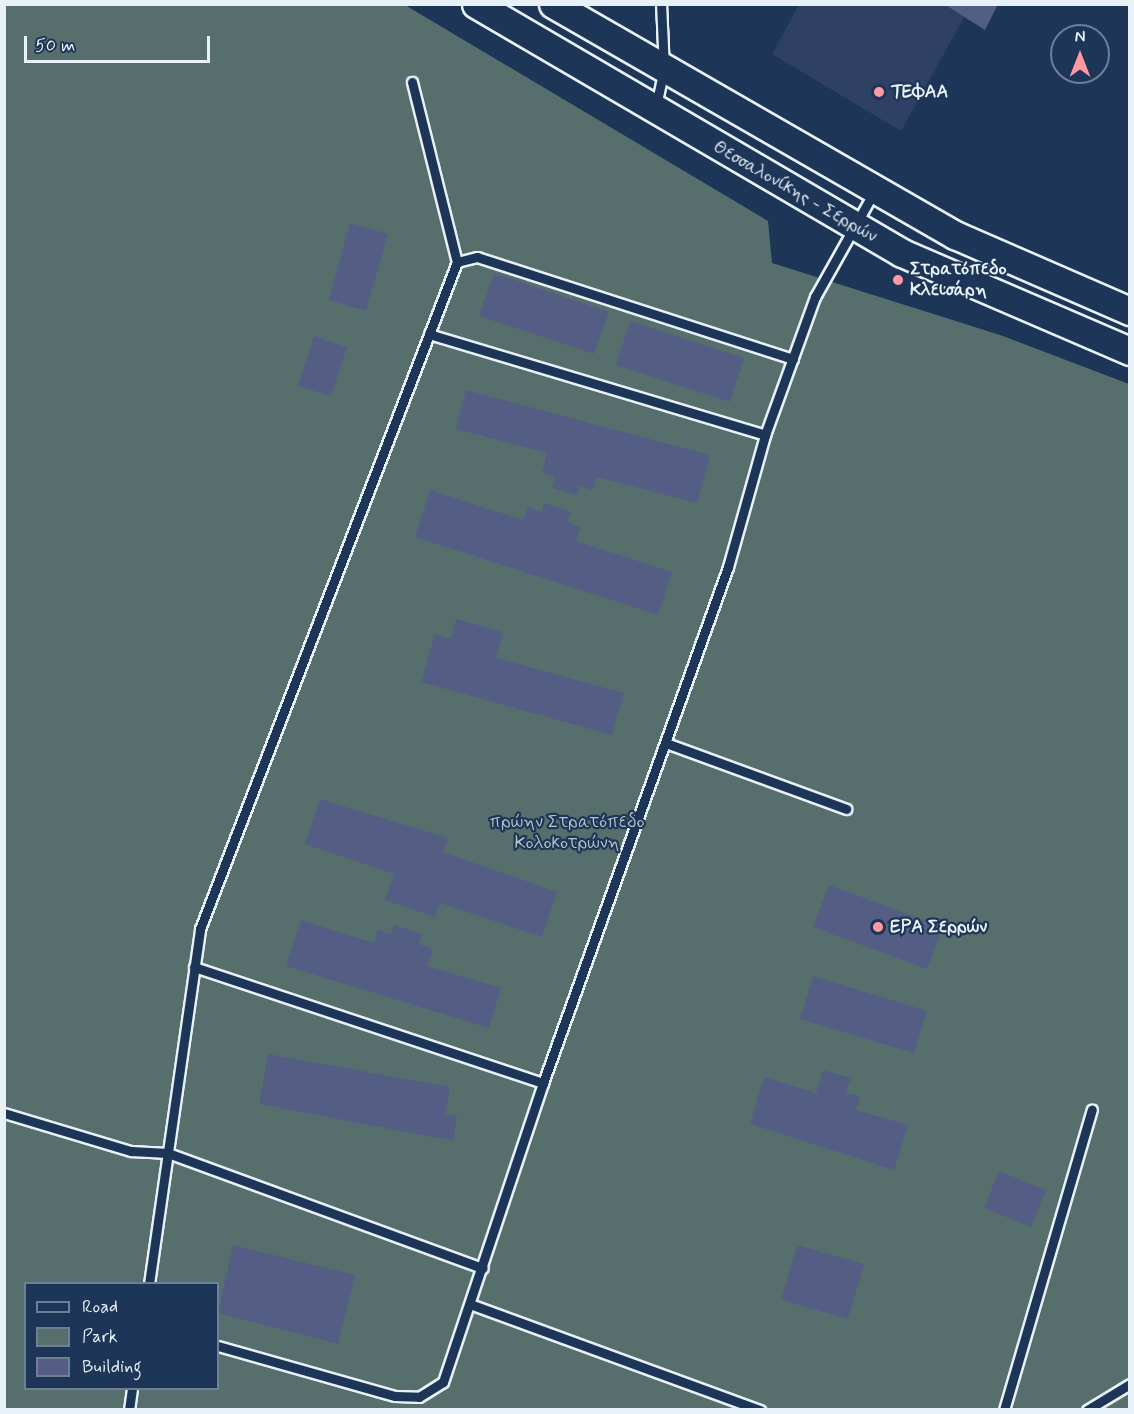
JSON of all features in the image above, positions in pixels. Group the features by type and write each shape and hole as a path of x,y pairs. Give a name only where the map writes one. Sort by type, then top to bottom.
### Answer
{"main road":[{"name":"Θεσσαλονίκης - Σερρών","path":"476,4 852,226 967,285 1130,351"},
{"path":"553,4 874,192 1009,261 1130,311"}],"lane":[{"path":"655,110 664,69 661,4"},
{"path":"148,1282 200,929 457,262 412,82"},
{"path":"219,1346 362,1390 419,1397 443,1382 543,1083 728,567 765,435 815,297 852,226 874,192"},
{"path":"457,262 477,257 793,359"},
{"path":"429,334 765,435"},
{"path":"666,743 846,809"},
{"path":"194,967 543,1083"},
{"path":"1004,1410 1092,1110"},
{"path":"4,1113 131,1151 168,1153 483,1268"},
{"path":"470,1304 760,1410"},
{"path":"1087,1410 1130,1384"},
{"path":"129,1410 132,1390"}],"shaded area":[{"name":"ΤΕΦΑΑ","path":"799,5 971,5 901,131 772,54"}],"green space":[{"name":"πρώην Στρατόπεδο Κολοκοτρώνη","path":"5,5 405,5 768,221 772,263 1000,335 1129,384 1129,1409 5,1410"}],"building":[{"path":"944,4 998,4 985,30"},
{"path":"350,223 388,234 366,311 329,300"},
{"path":"494,273 609,312 594,354 479,316"},
{"path":"630,321 744,358 730,402 616,365"},
{"path":"314,336 347,347 331,396 298,386"},
{"path":"466,390 710,455 697,503 596,477 593,490 579,486 577,495 552,488 555,477 542,473 547,453 456,429"},
{"path":"430,490 523,520 528,507 542,512 544,503 571,512 568,522 581,527 576,541 672,572 658,615 415,537"},
{"path":"456,619 503,632 496,658 624,693 612,735 421,682 435,634 451,639"},
{"path":"320,799 448,838 443,852 557,892 542,937 440,903 435,917 385,900 394,874 305,844"},
{"name":"ΕΡΑ Σερρών","path":"829,885 943,927 927,969 813,927"},
{"path":"301,920 374,943 378,930 391,934 394,925 422,934 419,944 433,949 427,966 501,988 489,1028 286,966"},
{"path":"813,976 927,1011 914,1053 800,1019"},
{"path":"268,1054 450,1087 445,1114 457,1116 453,1141 259,1104"},
{"path":"823,1070 851,1078 846,1093 860,1096 856,1110 908,1125 894,1170 750,1124 764,1077 816,1093"},
{"path":"999,1171 1046,1190 1031,1227 984,1208"},
{"path":"233,1245 355,1275 338,1344 219,1313"},
{"path":"797,1245 864,1264 848,1319 781,1300"}],"place":[{"name":"ΤΕΦΑΑ","path":"879,92"},
{"name":"Στρατόπεδο Κλεισάρη","path":"898,280"},
{"name":"ΕΡΑ Σερρών","path":"878,927"}]}
